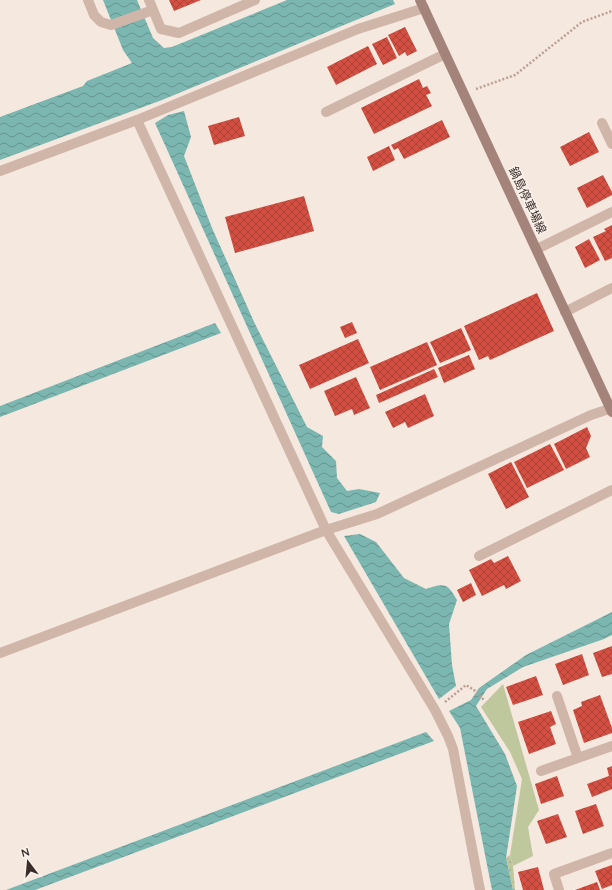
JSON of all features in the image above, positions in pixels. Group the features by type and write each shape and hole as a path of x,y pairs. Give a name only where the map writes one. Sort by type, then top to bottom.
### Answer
{"main road":[{"name":"鍋島停車場線","path":"422,4 612,409"}],"street":[{"path":"88,0 94,15 101,22 111,25 150,11"},
{"path":"149,0 150,11 161,29 179,33 255,0"},
{"path":"0,171 137,120 422,4"},
{"path":"326,112 445,54"},
{"path":"137,120 326,530 435,710 448,736 453,749 480,890"},
{"path":"602,123 612,144"},
{"path":"537,249 612,212"},
{"path":"566,312 612,288"},
{"path":"0,653 326,530 377,514 590,415 612,409"},
{"path":"479,556 612,490"},
{"path":"557,696 578,758"},
{"path":"541,771 612,746"},
{"path":"559,890 554,874 612,853"}],"path":[{"path":"464,94 515,76 582,22 612,11"},
{"path":"435,710 466,686 474,690 485,701"}],"green space":[{"path":"503,684 539,810 528,827 533,856 513,866 510,855 522,779 510,752 481,707"},
{"path":"510,855 513,866 515,890 513,890 506,858"}],"water":[{"path":"103,0 137,0 153,38 164,48 172,47 287,0 393,0 395,4 162,100 0,160 0,117 83,86 87,81 132,63 123,50"},
{"path":"184,111 191,137 184,156 212,228 255,324 307,427 323,436 322,447 336,461 337,478 347,491 359,489 380,493 376,502 339,514 331,512 155,123 168,115"},
{"path":"215,323 221,333 0,417 0,406"},
{"path":"360,534 376,542 404,578 426,589 442,585 448,587 457,600 449,624 452,665 456,686 439,699 344,536"},
{"path":"612,612 612,635 523,667 487,689 476,706 505,754 517,786 506,858 513,890 492,890 460,728 449,711 471,700 479,688 526,655"},
{"path":"426,732 434,741 35,890 6,890"}],"building":[{"path":"169,0 201,0 174,11"},
{"path":"405,27 417,51 407,56 405,52 399,56 388,35"},
{"path":"387,37 397,58 383,65 372,44"},
{"path":"368,46 377,64 336,85 327,67"},
{"path":"419,79 423,88 427,86 431,93 426,95 432,106 374,134 361,108"},
{"path":"239,117 245,136 214,145 208,126"},
{"path":"442,120 450,137 404,159 398,148 394,150 391,145"},
{"path":"589,132 599,152 570,166 560,147"},
{"path":"389,146 395,160 373,171 367,157"},
{"path":"603,175 612,192 612,195 587,208 577,188"},
{"path":"304,196 314,231 235,253 225,217"},
{"path":"612,225 612,258 605,261 593,237 606,231 604,229"},
{"path":"589,239 600,260 585,268 575,247"},
{"path":"537,293 554,331 490,360 488,356 479,360 464,326"},
{"path":"352,322 357,333 345,338 340,327"},
{"path":"461,328 471,350 440,363 430,342"},
{"path":"358,339 369,363 310,389 299,365"},
{"path":"427,342 437,365 380,390 370,367"},
{"path":"469,355 475,369 444,383 438,368"},
{"path":"434,369 438,377 379,403 376,395"},
{"path":"356,377 370,408 354,415 352,409 335,416 324,391"},
{"path":"425,394 434,416 408,428 405,422 393,428 385,412"},
{"path":"587,427 591,436 586,448 590,457 566,469 554,444"},
{"path":"550,444 564,470 527,488 514,462"},
{"path":"511,462 529,497 506,509 488,474"},
{"path":"508,556 521,581 506,589 504,585 482,596 469,570 491,559 494,563"},
{"path":"471,583 476,595 463,602 457,590"},
{"path":"612,646 612,674 602,677 593,653"},
{"path":"582,654 589,675 563,685 555,664"},
{"path":"536,676 543,695 513,705 506,687"},
{"path":"600,695 612,728 612,733 584,743 573,710 582,706 581,702"},
{"path":"551,711 556,724 550,727 556,744 529,754 518,722"},
{"path":"612,766 612,789 592,797 587,784 609,776 607,768"},
{"path":"557,776 564,796 541,804 535,784"},
{"path":"596,804 604,826 583,834 575,811"},
{"path":"558,814 567,837 546,844 537,821"},
{"path":"612,865 612,885 602,889 595,871"},
{"path":"538,867 544,890 523,890 518,872"},
{"path":"597,882 600,890 575,890"}]}
